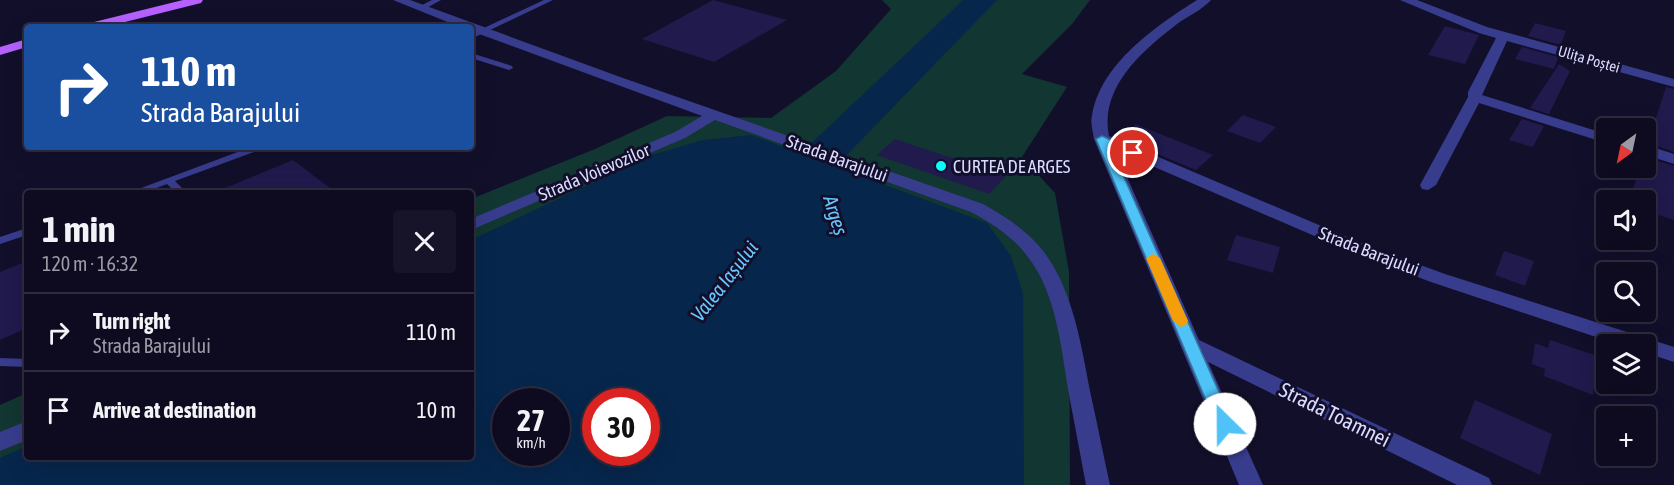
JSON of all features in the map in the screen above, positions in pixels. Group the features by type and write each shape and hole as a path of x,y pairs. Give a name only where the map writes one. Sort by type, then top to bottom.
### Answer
{"main road":[{"path":"102,24 196,0"},
{"path":"0,51 24,44"}],"street":[{"name":"Strada Barajului","path":"399,0 455,24"},
{"path":"1205,0 1159,30 1117,77 1104,97 1098,117 1102,139 1251,485"},
{"name":"Ulița Poștei","path":"1406,0 1468,25 1503,36 1674,83"},
{"name":"Strada Barajului","path":"477,34 755,129 997,217 1023,238 1052,278 1063,309 1098,485"},
{"path":"1428,185 1475,97 1475,92 1503,36"},
{"path":"1475,97 1596,135"},
{"name":"Strada Voievozilor","path":"474,224 680,135 714,115"},
{"name":"Strada Barajului","path":"1102,139 1360,249 1438,278 1610,334"},
{"path":"1656,153 1674,159"},
{"name":"Strada Toamnei","path":"1190,344 1480,485"},
{"name":"Strada Barajului","path":"1656,349 1674,355"},
{"path":"0,442 24,431"}],"lane":[{"path":"420,8 438,0"},
{"path":"477,34 550,0"},
{"path":"474,56 509,68"},
{"path":"141,190 251,150"},
{"path":"168,180 179,190"},
{"path":"0,241 24,232"},
{"path":"0,362 24,363"}],"green space":[{"path":"882,0 1090,0 1072,24 1022,74 1067,87 1022,157 1055,193 1069,272 1070,485 0,485 0,405 24,394 24,460 474,460 474,198 595,149 667,116 771,118 836,71 891,9"}],"water":[{"name":"Valea Iașului","path":"751,135 987,223 1011,256 1023,293 1024,485 0,485 0,458 24,447 24,460 474,460 474,239 652,155 703,140"}],"building":[{"path":"713,0 787,20 714,62 642,39"},
{"path":"1535,23 1566,31 1561,45 1528,36"},
{"path":"1445,26 1479,35 1465,64 1428,55"},
{"path":"1522,47 1558,57 1554,69 1515,59"},
{"path":"1559,64 1570,71 1549,114 1530,108"},
{"path":"1666,87 1674,89 1674,152 1656,146 1656,118"},
{"path":"1243,115 1276,127 1260,143 1227,131"},
{"path":"1522,119 1544,126 1533,147 1509,140"},
{"path":"1135,124 1213,155 1196,170 1128,142"},
{"name":"CURTEA DE ARGES","path":"895,139 1006,176 989,194 877,155"},
{"path":"293,160 333,190 220,190"},
{"path":"1656,160 1674,166 1674,220 1656,214 1656,190 1633,190 1637,178 1656,178"},
{"path":"1236,235 1280,247 1273,273 1227,260"},
{"path":"1504,251 1534,261 1525,286 1495,275"},
{"path":"24,262 24,329 0,340 0,272"},
{"path":"1550,340 1596,356 1593,395 1544,376 1545,369 1532,364 1535,343 1548,348"},
{"path":"1475,400 1552,434 1540,475 1460,438"}],"waterway":[{"name":"Argeș","path":"835,210 819,159 981,0"}],"slow traffic":[{"path":"1153,258 1181,321"}],"place":[{"name":"CURTEA DE ARGES","path":"941,166"}],"route":[{"path":"1133,153 1102,139 1225,424"}]}
